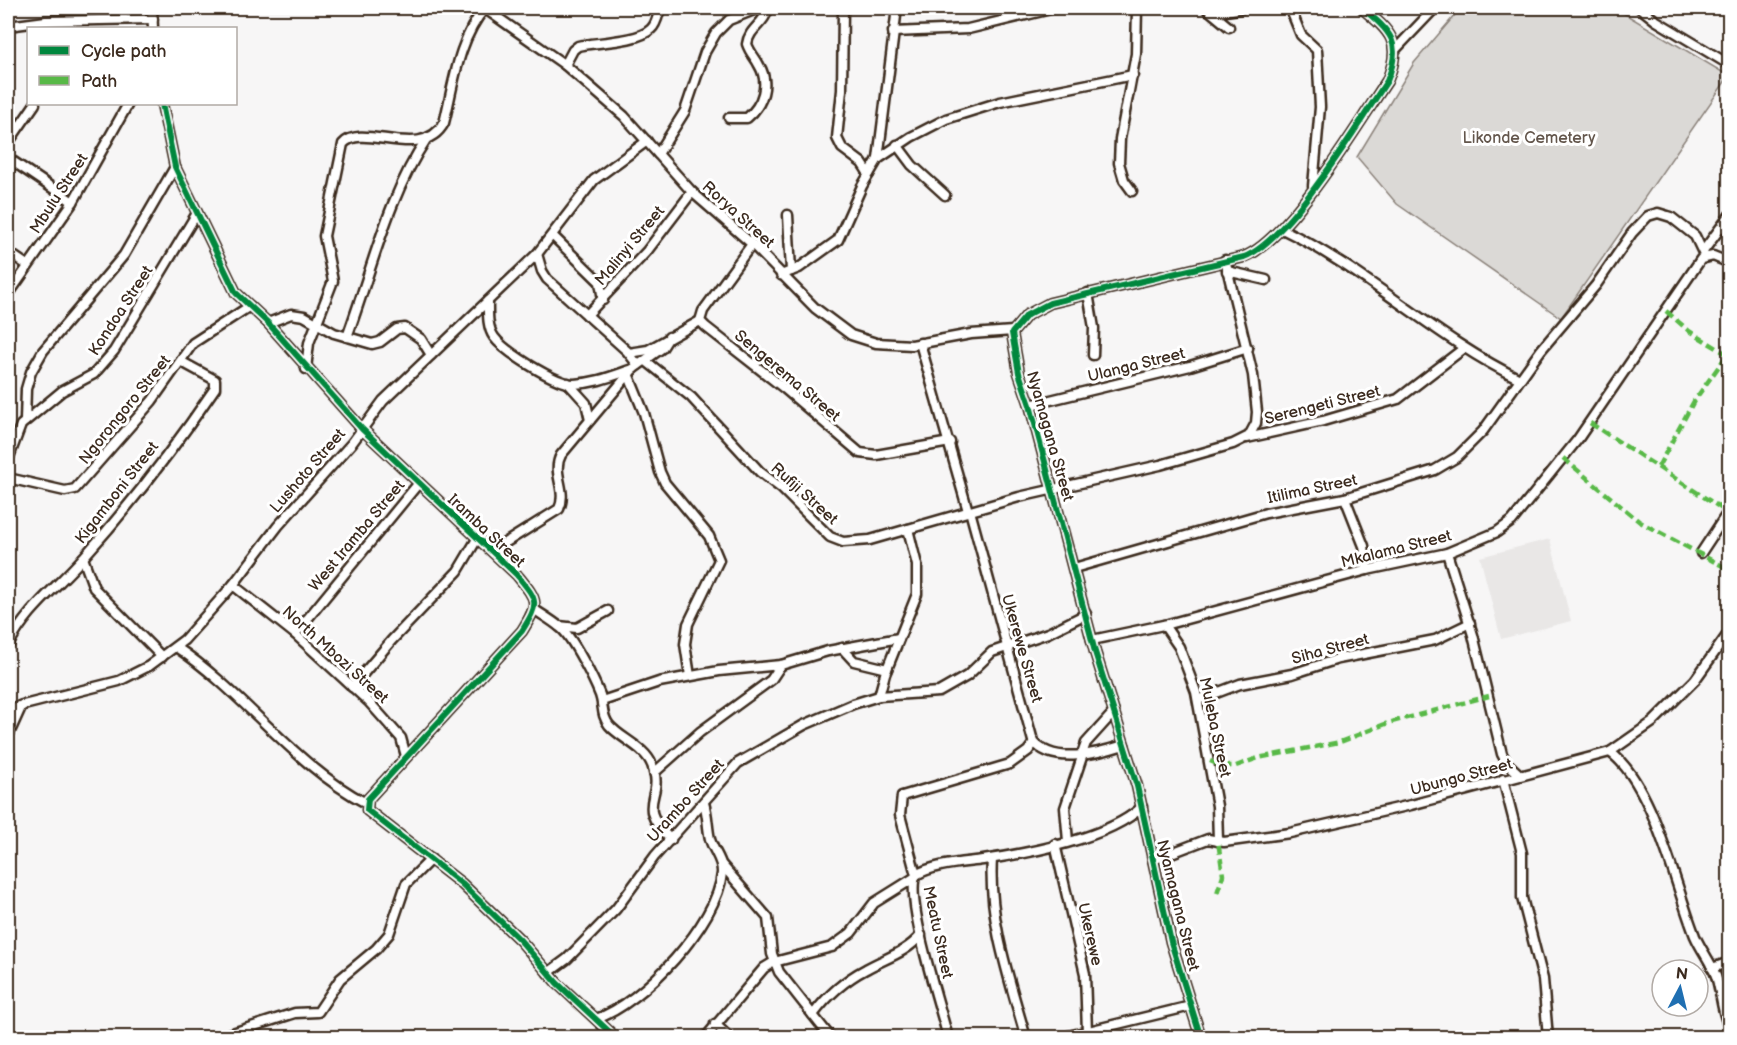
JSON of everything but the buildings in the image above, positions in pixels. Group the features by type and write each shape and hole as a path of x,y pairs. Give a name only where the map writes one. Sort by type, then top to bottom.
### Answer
{"street":[{"path":"8,26 153,24 152,8"},
{"path":"565,65 573,50 578,46 620,40 649,31 654,25 660,8"},
{"path":"658,154 685,111 705,52 716,33 729,20 759,8"},
{"path":"729,118 747,118 758,108 762,98 765,89 763,74 747,44 751,32 765,20 768,8"},
{"path":"843,8 842,90 837,138 842,148 862,163 869,174"},
{"path":"786,273 838,240 878,159 897,8"},
{"path":"893,32 968,29 1054,8"},
{"path":"1132,190 1125,183 1119,163 1120,139 1133,75 1137,8"},
{"path":"1206,8 1229,27"},
{"path":"1214,13 1243,8"},
{"path":"1290,8 1301,35 1317,50 1320,107 1313,188"},
{"path":"1362,8 1388,32 1395,50"},
{"path":"1013,331 1033,310 1088,293 1258,252 1282,229 1313,188 1387,81 1395,50 1435,8"},
{"path":"1640,8 1655,20 1730,65"},
{"path":"306,369 309,343 333,281 324,236 342,144 352,137 406,141 427,138 439,131 444,123 464,43 474,21 489,9"},
{"name":"Rorya Street","path":"489,9 565,65 624,116 692,192 786,273 814,308 861,339 891,345 920,344 971,334 1013,331"},
{"path":"878,159 946,119 1000,102 1133,75"},
{"path":"8,143 34,105"},
{"name":"Mbulu Street","path":"8,295 73,202 127,105"},
{"name":"Iramba Street","path":"162,105 175,167 230,284 268,323 306,369 362,429 492,551 531,591 535,610"},
{"path":"347,337 378,242 405,172 427,138"},
{"name":"Lushoto Street","path":"8,709 118,681 176,647 195,630 233,585 263,543 352,444 383,401 537,254 594,180 647,141"},
{"path":"897,146 912,165 945,195"},
{"path":"8,158 73,202"},
{"path":"25,421 26,389 31,372 43,351 124,255 175,167"},
{"name":"Malinyi Street","path":"587,315 667,227 692,192"},
{"name":"Kondoa Street","path":"8,460 14,449 19,427 25,421 62,391 88,379 102,367 153,290 196,213"},
{"name":"Itilima Street","path":"1074,568 1266,513 1345,498 1435,470 1457,457 1483,431 1520,379 1596,285 1632,233 1648,216 1658,213 1671,217 1695,236 1704,253"},
{"name":"Mkalama Street","path":"1092,640 1164,625 1366,570 1447,553 1497,532 1512,521 1578,439 1730,215"},
{"path":"786,273 788,216"},
{"path":"1282,229 1310,243 1463,349 1520,379"},
{"path":"553,236 600,282 603,300"},
{"path":"629,353 648,351 700,321 703,310 714,293 752,244"},
{"path":"8,252 27,265"},
{"path":"1704,253 1730,263"},
{"name":"Rufiji Street","path":"537,254 539,264 547,279 568,295 629,353 636,368 691,397 760,472 781,488 830,537 853,542 1053,489"},
{"name":"Serengeti Street","path":"1225,260 1242,336 1248,348 1257,412 1252,432 1244,439"},
{"path":"1227,271 1266,280"},
{"path":"1088,293 1094,328 1093,355"},
{"path":"488,301 489,322 496,340 542,375 568,383 601,381 636,368"},
{"name":"Ngorongoro Street","path":"8,478 29,485 68,492 75,489 93,471 202,335 228,322 250,306"},
{"path":"268,323 291,314 304,316 347,337 372,345 380,342 396,329 405,328 421,339 431,356"},
{"name":"Sengerema Street","path":"700,321 860,453 876,455 950,442"},
{"name":"Nyamagana Street","path":"1013,331 1014,351 1092,640 1142,807 1171,942 1201,1038"},
{"path":"492,551 559,509 562,494 555,468 557,461 636,368 662,348 669,337"},
{"name":"Ukerewe Street","path":"920,344 950,442 998,616 1009,647 1028,728 1034,743"},
{"name":"Ulanga Street","path":"1030,405 1190,366 1248,348"},
{"name":"Serengeti Street","path":"1053,489 1160,465 1244,439 1323,421 1398,399 1463,349"},
{"name":"Kigamboni Street","path":"8,646 21,622 35,605 83,558 129,504 215,388 214,380 182,362"},
{"path":"636,368 644,413 665,483 695,515 717,552 717,567 692,611 688,624 686,658 690,676"},
{"path":"568,383 586,403 591,420"},
{"name":"West Iramba Street","path":"295,634 418,484"},
{"path":"1345,498 1364,546 1366,570"},
{"path":"1701,553 1730,509"},
{"path":"879,696 887,669 918,594 917,565 908,529"},
{"path":"352,687 392,640 458,571 477,539"},
{"path":"1447,553 1470,623 1502,754 1507,763 1520,775"},
{"path":"83,558 94,588 162,657"},
{"name":"North Mbozi Street","path":"233,585 295,634 352,687 401,738 406,756"},
{"path":"366,804 406,756 517,637 535,610 559,626 571,639 602,701 603,716 610,726 652,763 654,773 650,811 659,828 671,840"},
{"path":"559,626 577,628 608,611"},
{"name":"Urambo Street","path":"548,973 567,959 616,909 655,856 738,763 804,724 879,696 939,692 967,676 992,652 1048,633 1086,614"},
{"name":"Siha Street","path":"1198,700 1240,684 1292,674 1338,659 1435,640 1470,623"},
{"name":"Muleba Street","path":"1164,625 1179,648 1198,700 1217,806 1218,841"},
{"name":"Ubungo Street","path":"1153,860 1208,839 1218,841 1290,832 1412,805 1610,752 1653,722 1695,680 1730,631"},
{"path":"602,701 642,686 690,676 781,665 842,648 899,638"},
{"path":"176,647 242,701 307,762 334,784 366,804 372,816 431,859 480,900 548,973 615,1038"},
{"path":"842,648 854,660 887,669"},
{"path":"654,773 691,739 771,680 781,665"},
{"path":"8,736 22,705"},
{"path":"1068,840 1065,808 1082,754 1086,743 1114,712"},
{"path":"705,1038 758,974 774,962 832,947 851,933 874,903 914,876 900,816 902,796 1010,764 1028,751 1034,743 1047,752 1082,754 1125,745"},
{"path":"1610,752 1625,765 1659,827 1672,874 1695,937 1712,968 1720,1007 1730,1029"},
{"path":"1503,779 1522,853 1522,898 1543,979 1548,1038"},
{"path":"704,803 710,819 710,840 720,861 768,918 774,962 831,1038"},
{"name":"Meatu Street","path":"948,1038 921,935 914,876 935,868 992,859 1055,844 1130,818 1142,807"},
{"name":"Ukerewe","path":"1055,844 1085,974 1087,1032"},
{"path":"196,1038 226,1035 295,1013 315,1013 321,1009 340,979 376,949 389,934 406,884 431,859"},
{"path":"992,859 992,880 1002,949 1026,1038"},
{"path":"596,1019 611,1014 636,997 689,942 709,910 720,883 722,873 720,861"},
{"path":"813,1015 846,981 867,968 907,950 921,935"},
{"path":"1712,968 1730,962"},
{"path":"1060,1038 1132,1018 1191,1006"},
{"path":"715,1024 730,1038"}],"shaded area":[{"path":"1550,539 1571,621 1501,639 1480,557"}],"green space":[{"name":"Likonde Cemetery","path":"1461,8 1615,8 1729,76 1561,318 1397,204 1357,157 1414,63"}],"marked path":[{"path":"1666,311 1689,331 1730,356"},
{"path":"1658,467 1694,401 1727,355"},
{"path":"1590,423 1730,514"},
{"path":"1563,458 1640,522 1730,570"},
{"path":"1210,761 1222,766 1236,766 1258,758 1340,742 1388,723 1489,696"},
{"path":"1217,893 1223,875 1218,841"}],"cycle path":[{"path":"1201,1038 1171,942 1137,786 1095,652 1030,405 1019,373 1012,333 1027,315 1050,303 1244,257 1262,246 1281,228 1322,179 1387,81 1392,68 1394,47 1387,31 1362,8"},
{"path":"162,105 175,167 236,293 268,323 362,429 517,575 533,596 532,614 522,631 368,799 367,810 462,884 520,940 557,983 616,1038"}]}
